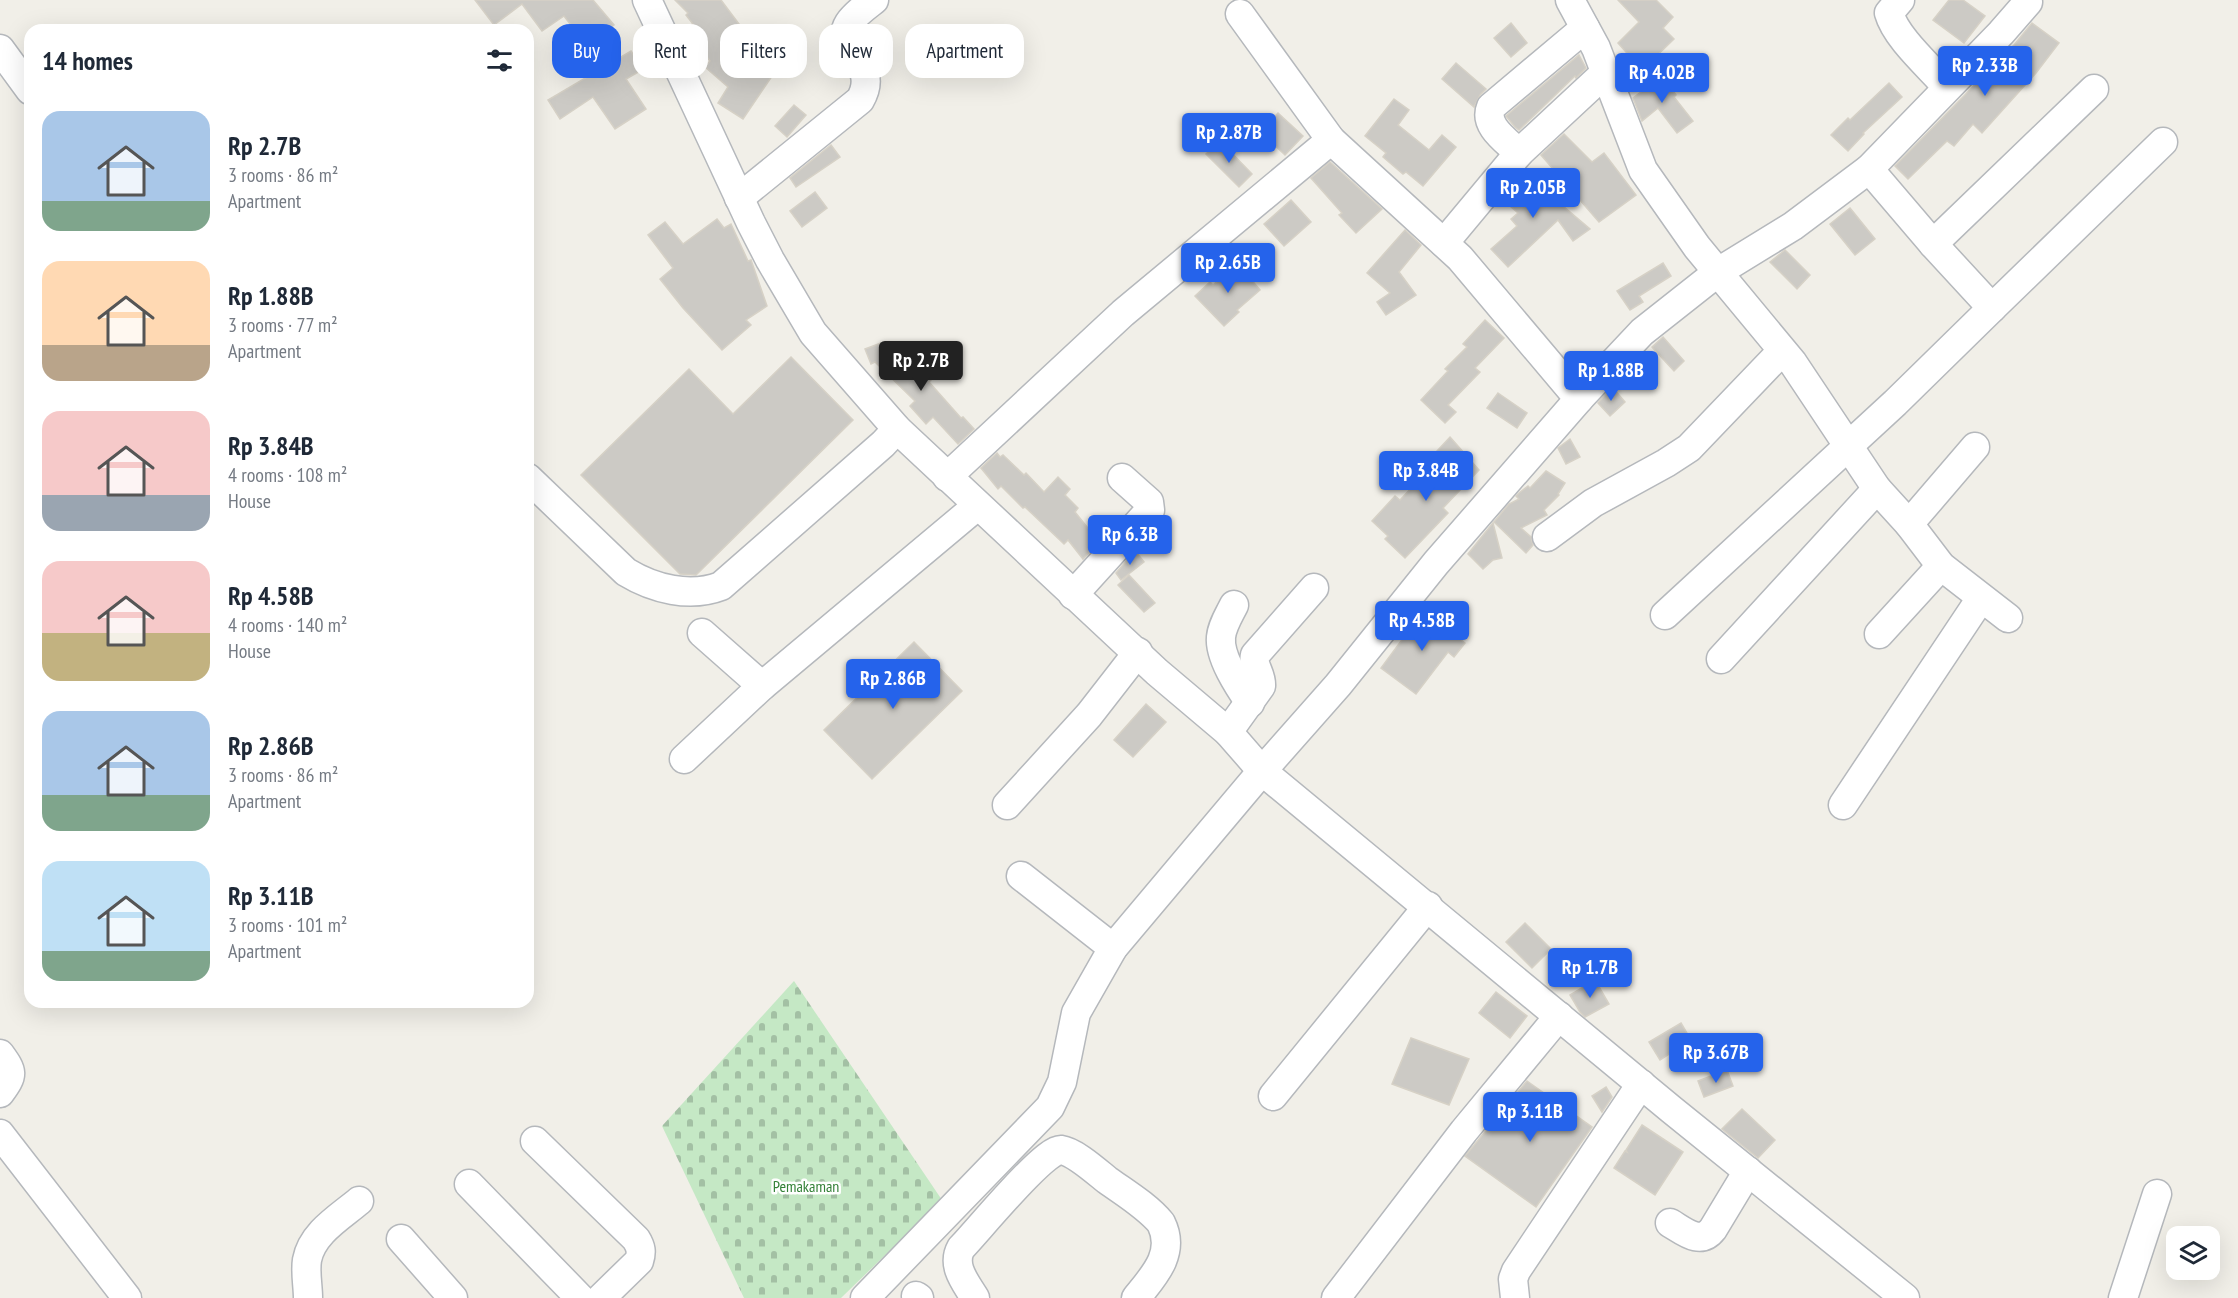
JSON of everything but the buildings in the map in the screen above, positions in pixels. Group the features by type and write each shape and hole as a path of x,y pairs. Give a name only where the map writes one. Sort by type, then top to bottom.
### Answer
{"street":[{"path":"647,0 770,260 813,333 897,429 1157,672 1228,732 1262,771 1641,1084 1905,1298"},
{"path":"739,198 860,100 867,77 849,48 846,31 857,14 874,0"},
{"path":"1570,0 1605,73 1643,170 1718,272 1782,351 1877,489 1909,524 1941,566 2008,618"},
{"path":"1900,0 1889,13 1891,22 1947,87"},
{"path":"865,1298 1050,1107 1062,1082 1076,1013 1113,948 1262,771 1338,685 1436,563 1579,399 1642,332 1718,272 1793,226 1869,169 2001,33 2028,2"},
{"path":"1240,14 1330,140 1460,258 1579,399"},
{"path":"1519,153 1492,126 1489,117 1491,107 1585,28"},
{"path":"0,49 24,82"},
{"path":"1444,243 1519,153 1605,73"},
{"path":"1933,244 2094,89"},
{"path":"947,477 1123,313 1330,140"},
{"path":"1665,615 1903,396 2163,142"},
{"path":"1869,169 1992,308"},
{"path":"1547,537 1593,503 1689,448 1782,351"},
{"path":"534,484 626,572 655,585 695,593 721,586 883,444 897,429"},
{"path":"1909,524 1974,447"},
{"path":"1073,595 1149,513 1149,502 1122,478"},
{"path":"1721,659 1877,489"},
{"path":"684,759 762,686 977,506"},
{"path":"1879,634 1941,566"},
{"path":"1228,732 1261,684 1253,661 1255,655 1314,588"},
{"path":"1843,805 1981,598"},
{"path":"1234,605 1223,629 1222,649 1235,680 1250,703"},
{"path":"702,633 762,686"},
{"path":"1007,805 1089,715 1138,652"},
{"path":"1021,876 1113,948"},
{"path":"1273,1096 1428,906"},
{"path":"1336,1298 1464,1131 1559,1016"},
{"path":"0,1054 11,1072 10,1078 0,1092"},
{"path":"1515,1298 1513,1279 1516,1271 1641,1084"},
{"path":"0,1134 127,1298"},
{"path":"534,1141 636,1239 639,1245 641,1254 639,1261 601,1298"},
{"path":"975,1298 958,1266 958,1254 961,1248 1035,1167 1053,1152 1061,1150 1068,1152 1088,1166 1161,1223 1166,1236 1165,1256 1136,1298"},
{"path":"1670,1223 1691,1235 1700,1238 1706,1236 1713,1229 1748,1171"},
{"path":"469,1184 580,1298"},
{"path":"2123,1298 2157,1194"},
{"path":"308,1298 309,1251 322,1232 359,1201"},
{"path":"401,1239 453,1298"}],"green space":[{"name":"Pemakaman","path":"794,981 942,1200 841,1298 744,1298 662,1126"}]}
